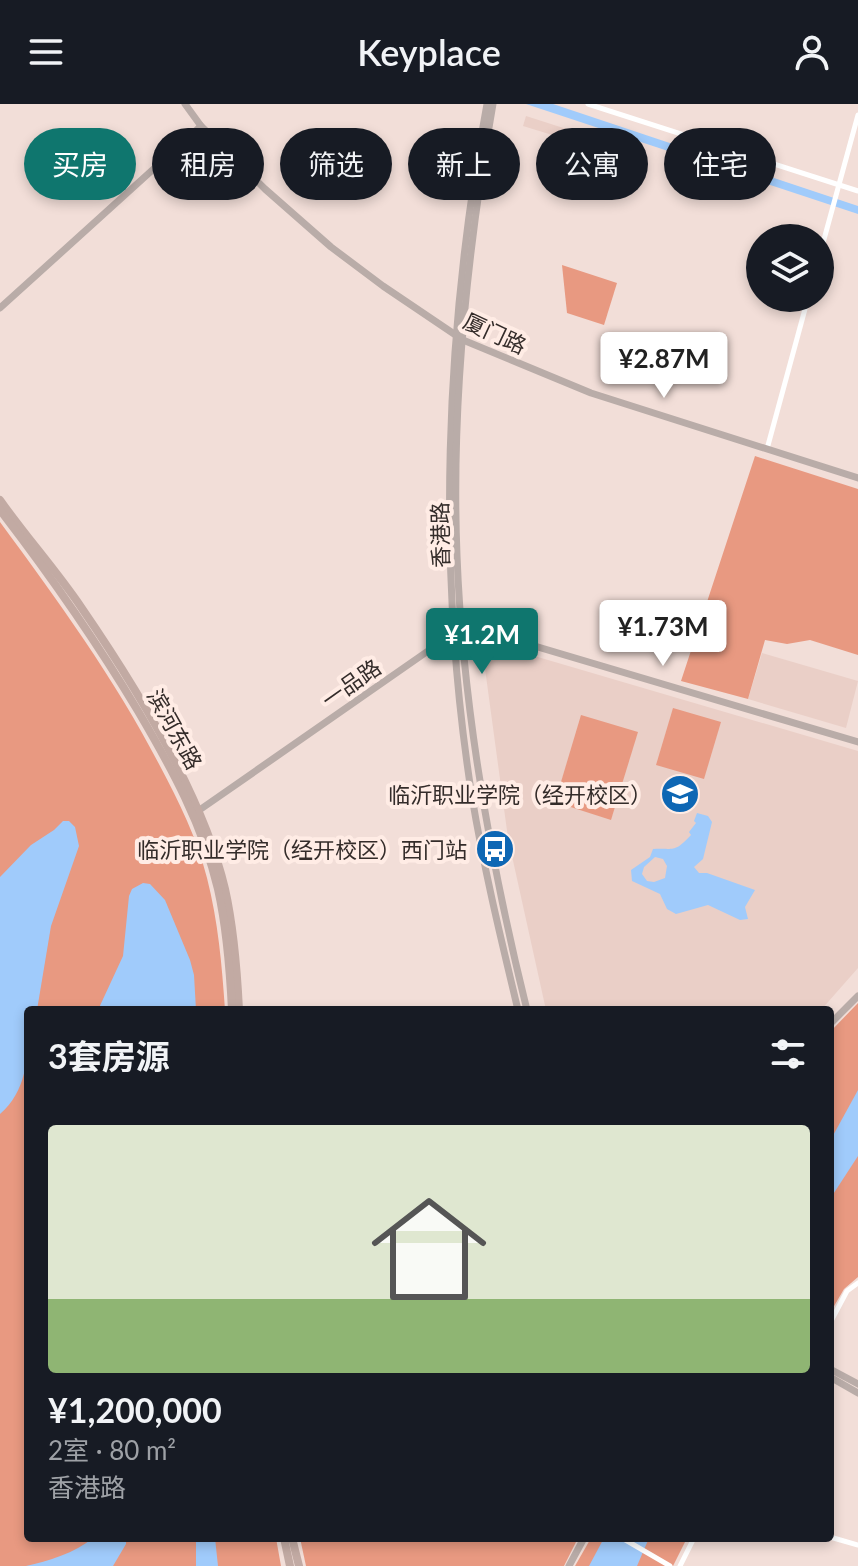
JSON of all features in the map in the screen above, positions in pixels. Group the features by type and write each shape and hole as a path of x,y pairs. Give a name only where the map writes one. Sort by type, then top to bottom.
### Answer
{"main road":[{"name":"滨河东路","path":"0,500 82,608 156,729 198,811 212,846 230,917 239,1006"},
{"name":"滨河东路","path":"0,510 70,602 177,780 205,846 218,887 229,950 232,1006"},
{"path":"285,1542 290,1566"},
{"path":"293,1542 299,1566"}],"street":[{"name":"厦门路","path":"185,104 201,126 265,189 331,247 460,339 591,393 858,478"},
{"name":"香港路","path":"487,104 471,202 460,339 458,631 472,796 492,903 517,1006"},
{"name":"香港路","path":"460,339 493,104"},
{"path":"588,104 858,191"},
{"path":"828,224 858,115"},
{"path":"0,308 201,126"},
{"path":"767,449 804,312"},
{"path":"458,631 484,631 858,742"},
{"name":"香港路","path":"458,631 499,896 526,1006"},
{"name":"一品路","path":"198,811 458,631"},
{"path":"834,1020 858,996"},
{"path":"834,1315 847,1291 858,1283"},
{"path":"834,1371 858,1384"},
{"path":"834,1379 858,1393"},
{"path":"834,1538 858,1545"},
{"path":"569,1566 582,1542"},
{"path":"629,1542 670,1566"},
{"path":"680,1566 692,1542"}],"shaded area":[{"path":"526,116 563,128 536,130 523,126"},
{"path":"562,265 617,283 604,325 567,313"},
{"path":"755,456 858,489 858,655 810,640 787,644 765,640 748,699 681,681"},
{"path":"0,522 105,671 143,734 181,807 203,863 211,894 225,1006 24,1006 24,1542 277,1542 281,1566 0,1566"},
{"name":"临沂职业学院（经开校区）","path":"504,647 858,751 858,968 825,1006 545,1006 508,838 483,654 501,659"},
{"path":"762,653 858,681 846,728 748,699"},
{"path":"673,708 721,722 704,779 656,765"},
{"path":"581,715 638,732 611,820 555,802"},
{"path":"858,1003 858,1277 844,1289 834,1306 834,1028"},
{"path":"301,1542 576,1542 564,1566 306,1566"},
{"path":"589,1542 685,1542 673,1566 575,1566"}],"water":[{"path":"526,104 553,104 625,128 598,128"},
{"path":"648,136 664,141 664,150 648,144"},
{"path":"776,179 858,206 858,214 776,187"},
{"path":"697,813 708,816 712,822 703,859 694,867 699,873 755,890 745,907 748,919 740,920 708,905 676,914 667,909 660,894 632,881 631,870 650,857 653,849 681,845 691,835 689,832 696,823","holes":["655,857 663,859 667,866 665,878 647,881 642,874 644,867"]},
{"path":"63,821 69,821 75,827 79,846 51,926 38,1006 24,1006 24,1072 17,1092 0,1114 0,877 31,845"},
{"path":"143,883 150,884 165,900 190,960 196,1006 100,1006 123,956 132,889"},
{"path":"858,1090 858,1156 834,1193 834,1134"},
{"path":"196,1542 215,1542 218,1566 196,1566"},
{"path":"602,1542 647,1542 637,1566 589,1566"},
{"path":"86,1543 126,1544 113,1566 26,1566 52,1559"}],"place":[{"name":"临沂职业学院（经开校区）","path":"680,794"},
{"name":"临沂职业学院（经开校区）西门站","path":"495,849"}]}
